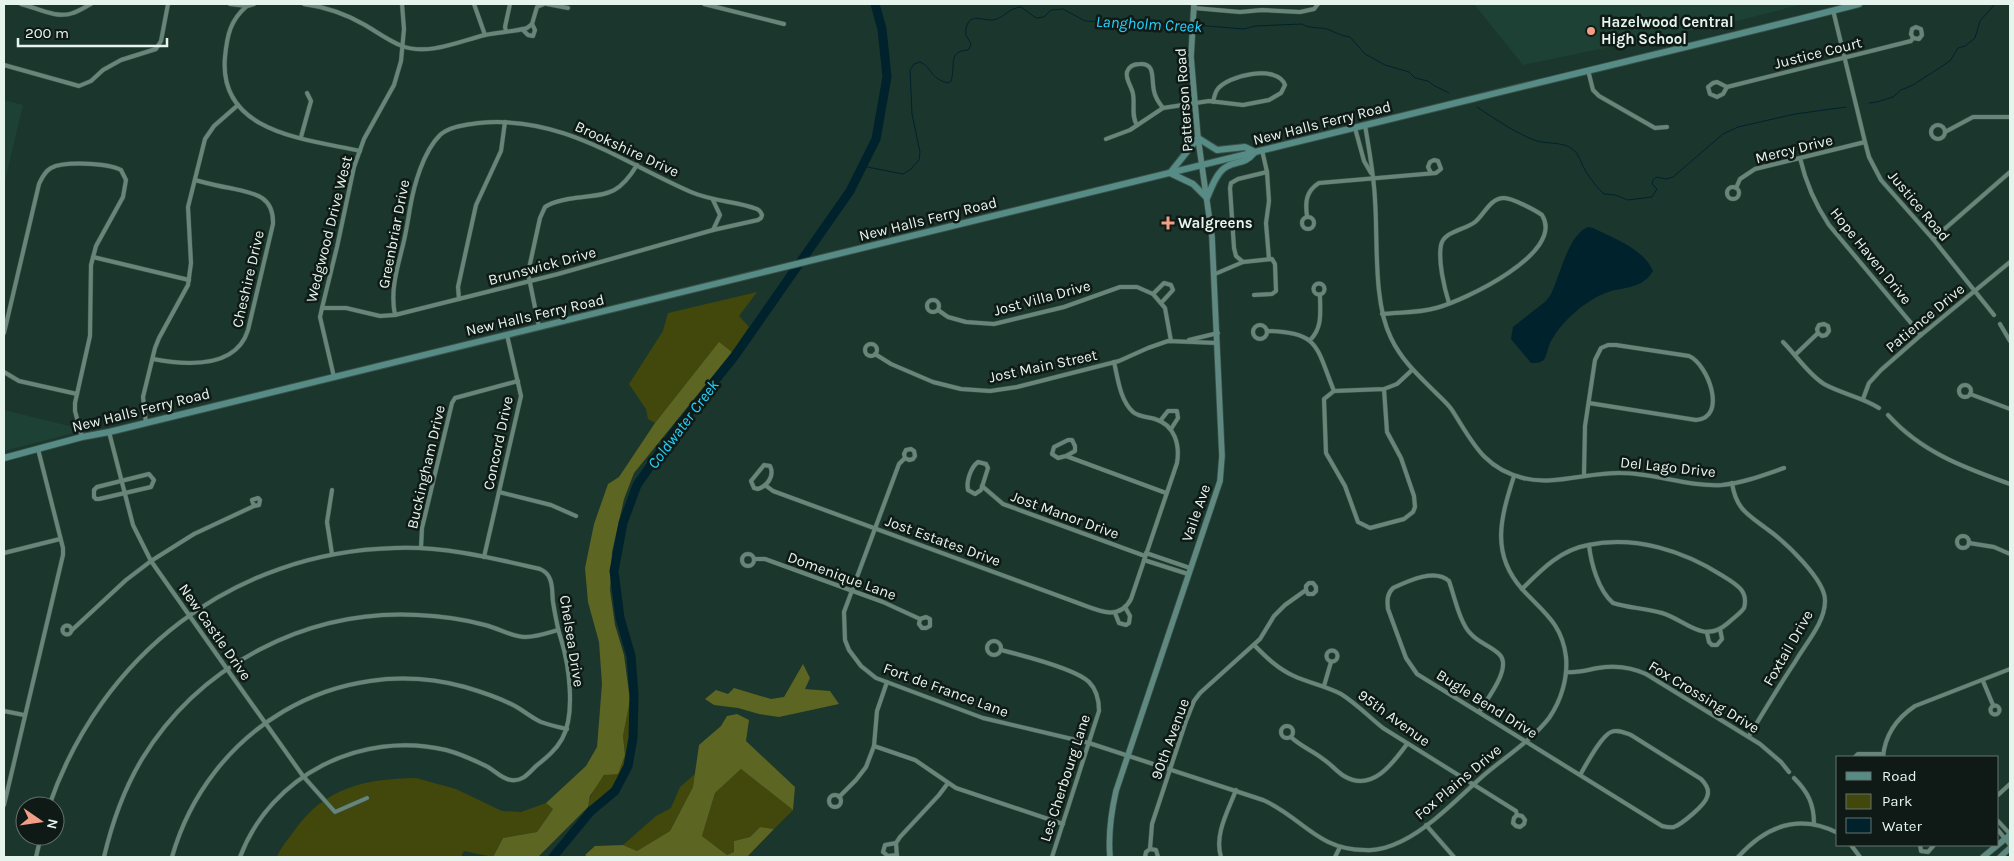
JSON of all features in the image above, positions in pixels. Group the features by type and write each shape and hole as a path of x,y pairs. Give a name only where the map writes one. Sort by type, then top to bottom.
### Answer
{"main road":[{"name":"New Halls Ferry Road","path":"4,458 82,437 146,423 1859,4"},
{"name":"Patterson Road","path":"1194,8 1191,57 1201,165"},
{"path":"1198,138 1217,150 1239,146 1258,151 1249,159 1229,165 1222,170 1207,198 1193,184 1170,173 1198,138"},
{"name":"Vaile Ave","path":"1110,857 1108,839 1111,812 1127,755 1220,481 1222,456 1215,274 1207,198 1201,165"},
{"path":"1999,844 2009,836"},
{"path":"1983,857 1997,846"},
{"path":"2000,857 2010,847"}],"street":[{"path":"22,4 53,14 72,14 91,4"},
{"path":"4,65 79,86 86,85 104,70 129,56 156,50 161,41 168,4"},
{"path":"230,4 247,6 254,4"},
{"path":"304,4 321,5 355,19 403,47 413,49 437,47 485,35 522,29 532,24"},
{"name":"Wedgwood Drive West","path":"334,377 320,317 338,247 351,180 360,151 394,84 401,61 404,29 402,4"},
{"path":"474,4 485,35"},
{"path":"506,31 505,27 510,4"},
{"path":"522,29 532,36 535,30 532,24 537,7 546,4 568,8"},
{"path":"704,4 784,24"},
{"path":"1194,8 1240,12 1262,10 1300,12 1314,9 1318,4"},
{"path":"247,6 233,20 224,62 227,82 238,106 258,123 278,132 360,151"},
{"name":"Justice Road","path":"1833,10 1869,157 1881,180 1994,315"},
{"name":"Justice Court","path":"1727,87 1913,38"},
{"path":"1137,125 1134,116 1133,94 1127,75 1131,66 1143,64 1148,65 1152,70 1155,94 1163,108"},
{"path":"1588,70 1593,90 1599,96 1655,128 1666,127"},
{"path":"1106,139 1130,130 1163,108 1214,102 1243,105 1256,104 1282,94 1285,85 1280,78 1270,74 1242,76 1230,79 1223,84 1217,90 1214,102"},
{"path":"1717,82 1727,87 1723,94 1717,97 1710,94 1708,90 1708,87 1717,82"},
{"path":"301,137 310,101 307,93"},
{"path":"146,423 143,397 159,338 185,292 189,280 191,263 188,207 208,132 238,106"},
{"path":"1945,132 1973,117 2010,117"},
{"path":"458,299 458,287 476,205 501,151 505,122"},
{"name":"Brookshire Drive","path":"441,134 452,128 465,125 505,122 540,125 567,133 690,192 713,200 756,209 762,215"},
{"name":"Del Lago Drive","path":"1365,125 1372,167 1382,314 1392,340 1406,363 1451,408 1473,445 1488,462 1514,476 1534,480 1551,480 1584,475 1636,473 1700,484 1721,485 1754,478 1784,468"},
{"name":"Del Lago Drive","path":"1354,128 1364,161 1372,176"},
{"name":"Greenbriar Drive","path":"395,315 393,307 394,279 415,181 433,145 441,134"},
{"name":"Mercy Drive","path":"1736,188 1740,179 1755,169 1865,142"},
{"path":"1258,151 1267,172 1269,200 1266,223 1269,259"},
{"name":"Hope Haven Drive","path":"1800,158 1804,176 1818,209 1920,335"},
{"path":"4,332 42,177 51,168 71,164 110,166 121,170 125,175 126,186 123,197 96,246 90,275 90,336 77,394 76,411 82,437"},
{"path":"539,327 528,281 528,273 540,218 545,207 557,202 610,193 627,181 637,165"},
{"path":"1244,262 1236,256 1234,248 1231,183 1238,179 1267,172"},
{"path":"1933,240 2010,172"},
{"path":"1307,216 1307,197 1313,187 1319,183 1372,176 1431,174"},
{"name":"Cheshire Drive","path":"153,359 187,364 227,356 239,348 248,330 273,224 271,208 258,195 195,180"},
{"path":"1382,314 1429,310 1449,303 1471,295 1508,275 1542,240 1546,226 1542,215 1510,198 1502,197 1497,199 1477,221 1445,237 1441,250 1443,281 1449,303"},
{"path":"713,200 720,215 713,230"},
{"name":"Brunswick Drive","path":"322,308 346,308 380,316 395,315 558,274 713,230 758,220 762,215"},
{"path":"93,257 189,280"},
{"path":"1215,274 1244,262 1272,259 1275,264 1276,291 1272,294 1254,295"},
{"name":"Patience Drive","path":"1864,399 1869,383 1875,376 1920,335 2010,262"},
{"path":"1161,303 1172,293 1171,285 1164,283 1153,294 1167,314 1170,341"},
{"name":"Jost Villa Drive","path":"938,310 948,317 966,322 994,324 1064,307 1120,287 1137,287 1153,294"},
{"path":"1310,340 1315,336 1320,321 1320,294"},
{"path":"2000,324 2010,341"},
{"path":"1267,331 1292,332 1310,340 1318,351 1334,391"},
{"name":"Jost Main Street","path":"875,354 891,364 933,382 981,391 1018,387 1114,362 1170,341 1188,340 1218,333"},
{"path":"1795,355 1818,333"},
{"name":"Concord Drive","path":"484,557 521,396 507,335"},
{"name":"Jost Main Street","path":"1188,340 1218,343"},
{"path":"1783,342 1822,382 1839,391 1864,399 1878,408"},
{"path":"1584,475 1584,438 1589,404 1597,354 1602,348 1608,345 1689,356 1698,361 1706,377 1713,400 1713,409 1708,416 1702,419 1589,404"},
{"path":"1114,362 1123,399 1134,413 1160,421 1171,429 1178,418 1177,411 1168,411 1160,421"},
{"path":"1384,389 1387,432 1401,458 1414,496 1415,507 1414,512 1404,519 1370,528 1358,522 1345,486 1326,453 1324,399 1334,391 1384,389 1397,384 1412,370"},
{"path":"4,372 19,381 77,394"},
{"name":"Buckingham Drive","path":"421,548 422,528 452,403 455,398 518,381"},
{"path":"1970,394 2010,409"},
{"path":"1888,415 1907,433 1938,455 2010,484"},
{"name":"Jost Estates Drive","path":"765,485 773,491 1095,609 1115,613 1119,624 1126,625 1129,623 1130,616 1125,607 1131,599 1178,455 1178,446 1171,429"},
{"name":"New Castle Drive","path":"109,432 133,525 151,561 189,616 303,776 335,812 367,798"},
{"path":"1066,456 1075,451 1076,446 1072,440 1058,444 1052,450 1054,457 1066,456 1166,493"},
{"path":"4,805 63,548 38,449"},
{"name":"Fort de France Lane","path":"905,458 899,464 844,612 844,632 847,645 861,666 876,678 991,721 1090,743 1127,755"},
{"path":"978,462 983,462 988,468 982,486 979,492 975,494 968,490 967,485 973,467 978,462"},
{"name":"Jost Estates Drive","path":"770,466 773,472 765,485 758,489 754,488 751,481 761,468 770,466"},
{"path":"149,474 154,480 154,484 151,487 125,494 96,499 94,497 94,490 97,487 149,474"},
{"name":"Fox Plains Drive","path":"1127,755 1271,803 1320,839 1340,847 1368,850 1385,848 1403,841 1426,825 1543,726 1560,698 1566,672 1562,642 1556,627 1545,611 1522,589 1508,569 1500,538 1504,506 1514,476"},
{"name":"Foxtail Drive","path":"1732,483 1736,500 1741,509 1781,540 1812,573 1821,586 1825,602 1816,628 1749,736"},
{"name":"Jost Manor Drive","path":"982,486 1003,504 1188,574"},
{"path":"332,490 327,522 332,554"},
{"path":"499,492 551,505 576,516"},
{"path":"72,630 126,580 151,561 194,534 254,506"},
{"path":"4,553 60,540"},
{"path":"1970,543 1994,547 2010,554"},
{"path":"1522,589 1557,557 1576,548 1589,545 1632,544 1677,552 1705,565 1740,586 1746,602 1742,611 1720,629 1707,633 1694,629 1661,613 1642,607 1613,603 1603,588 1592,564 1589,545"},
{"path":"53,796 67,759 102,702 122,676 148,649 189,616 220,596 257,577 332,554 377,548 421,548 484,557"},
{"name":"Chelsea Drive","path":"303,776 343,755 372,747 407,745 433,748 458,754 489,768 505,778 516,780 526,776 556,749 567,729 569,696 566,664 558,630 552,586 547,574 540,569 484,557"},
{"name":"Jost Manor Drive","path":"1145,557 1190,568"},
{"name":"Domenique Lane","path":"754,559 765,559 883,602 920,619"},
{"name":"Bugle Bend Drive","path":"1479,712 1501,674 1504,661 1501,655 1483,644 1467,629 1449,580 1440,575 1428,576 1393,588 1387,601 1388,609 1406,658 1413,670 1424,679 1662,826 1668,828 1682,823 1704,803 1708,794 1707,787 1701,779 1631,736 1619,731 1610,732 1607,735 1580,775"},
{"name":"90th Avenue","path":"1145,857 1146,852 1150,849 1151,830 1194,701 1200,693 1260,639 1274,616 1285,605 1306,590"},
{"path":"1115,613 1125,607"},
{"path":"104,857 119,806 143,758 179,711 197,693 227,669 265,646 293,633 320,624 370,615 403,614 450,617 522,637 558,630"},
{"path":"1707,633 1709,642 1717,645 1722,640 1720,629"},
{"name":"95th Avenue","path":"1254,645 1285,672 1324,686 1354,703 1383,728 1406,744 1474,784 1516,811 1517,815"},
{"name":"Les Cherbourg Lane","path":"1001,650 1070,672 1089,682 1094,689 1099,703 1090,743 1052,857"},
{"path":"1324,686 1331,662"},
{"name":"Fox Crossing Drive","path":"1566,672 1581,672 1609,666 1640,671 1749,736 1771,752 1789,772"},
{"path":"1856,756 1858,754 1883,756 1888,735 1909,710 1927,701 1984,681 2010,669"},
{"path":"172,857 185,821 194,803 211,776 238,745 266,722 286,710 328,691 366,682 403,679 431,681 465,687 514,706 542,722 567,729"},
{"path":"1984,681 1993,705"},
{"path":"839,797 862,774 874,746 877,711 887,682"},
{"path":"4,711 24,715"},
{"path":"1291,737 1297,743 1317,754 1344,776 1358,781 1374,779 1381,774 1393,762 1406,744"},
{"path":"874,746 914,760 956,788 1063,824"},
{"path":"240,857 252,832 266,812 289,787 303,776"},
{"path":"1794,778 1808,795 1814,810 1814,824"},
{"path":"896,842 897,856 888,856 883,852 885,845 896,842 939,795 948,782"},
{"path":"1999,794 2010,784"},
{"path":"1221,857 1219,847 1220,834 1236,790"},
{"path":"1738,857 1757,839 1771,830 1799,822 1814,824 1836,833"},
{"path":"1999,822 2009,836 2010,847"},
{"path":"1426,825 1454,857"},
{"path":"1852,846 1860,857"},
{"path":"1920,846 1921,850 1928,852 1933,846"},
{"path":"1335,857 1340,847"},
{"path":"1150,849 1156,850 1158,857"}],"shaded area":[{"name":"Hazelwood Central High School","path":"1474,4 1803,4 1741,20 1523,65"},
{"path":"4,100 23,105 4,185"},
{"path":"4,410 86,430 4,451"}],"green space":[{"path":"757,292 739,316 749,327 732,352 719,343 655,423 648,419 646,409 629,384 663,331 668,313"},
{"path":"719,342 732,352 634,473 624,499 612,552 610,590 615,625 624,655 630,700 623,736 625,755 618,774 604,775 590,796 588,807 538,857 493,857 503,838 537,832 553,809 546,803 586,766 597,747 602,684 599,642 588,602 585,568 594,524 608,484 619,477 655,423"},
{"path":"803,664 810,678 805,689 830,691 839,704 779,717 714,705 705,699 716,690 728,694 734,688 771,699 784,697"},
{"path":"630,700 631,732 627,761 622,775 603,798 588,807 597,785 607,772 625,755 623,736"},
{"path":"737,714 749,720 746,741 795,787 793,810 741,769 715,793 702,836 727,855 734,852 734,841 750,837 760,827 774,829 747,857 588,857 585,855 595,846 623,845 637,851 670,831 693,787 699,745 721,726 727,716"},
{"path":"741,769 793,810 774,829 760,827 750,837 734,841 734,852 727,855 702,836 715,793"},
{"path":"695,774 693,787 670,831 637,851 623,845 656,816 671,808 680,787"},
{"path":"416,778 456,789 502,811 521,812 546,803 553,809 537,832 503,838 493,857 464,851 461,857 277,857 284,844 306,816 333,795 363,784"}],"water":[{"path":"1588,227 1618,240 1635,250 1649,263 1653,271 1643,282 1603,294 1580,308 1556,333 1544,360 1531,363 1511,339 1513,327 1546,301 1551,294 1565,257 1575,238"}],"waterway":[{"name":"Coldwater Creek","path":"553,857 591,811 615,791 628,766 633,738 634,695 631,656 620,618 614,571 623,523 637,485 671,436 734,357 850,191 876,139 887,77 882,29 875,4"},
{"name":"Langholm Creek","path":"1869,103 1893,97 1901,90 1913,85 1950,61 1958,48 1965,46 1975,38 1980,21 1995,4"},
{"name":"Langholm Creek","path":"862,166 903,174 911,169 919,160 920,152 912,114 910,70 914,64 920,62 937,78 948,83 951,81 955,56 961,51 968,50 971,45 966,35 968,23 971,20 977,18 997,19 1011,10 1021,7 1036,18 1044,17 1051,10 1063,9 1085,21 1190,25"},
{"name":"Langholm Creek","path":"1194,25 1244,29 1255,26 1302,24 1327,29 1350,37 1365,54 1385,65 1409,72 1415,78 1428,81 1449,93"},
{"name":"Langholm Creek","path":"1477,107 1529,138 1571,148 1578,155 1591,179 1604,194 1615,195 1628,200 1652,197 1657,189 1652,184 1656,177 1666,179 1673,177 1723,134 1738,127 1795,114 1846,107"}],"place":[{"name":"Hazelwood Central High School","path":"1591,31"},
{"name":"Walgreens","path":"1168,223"}]}
